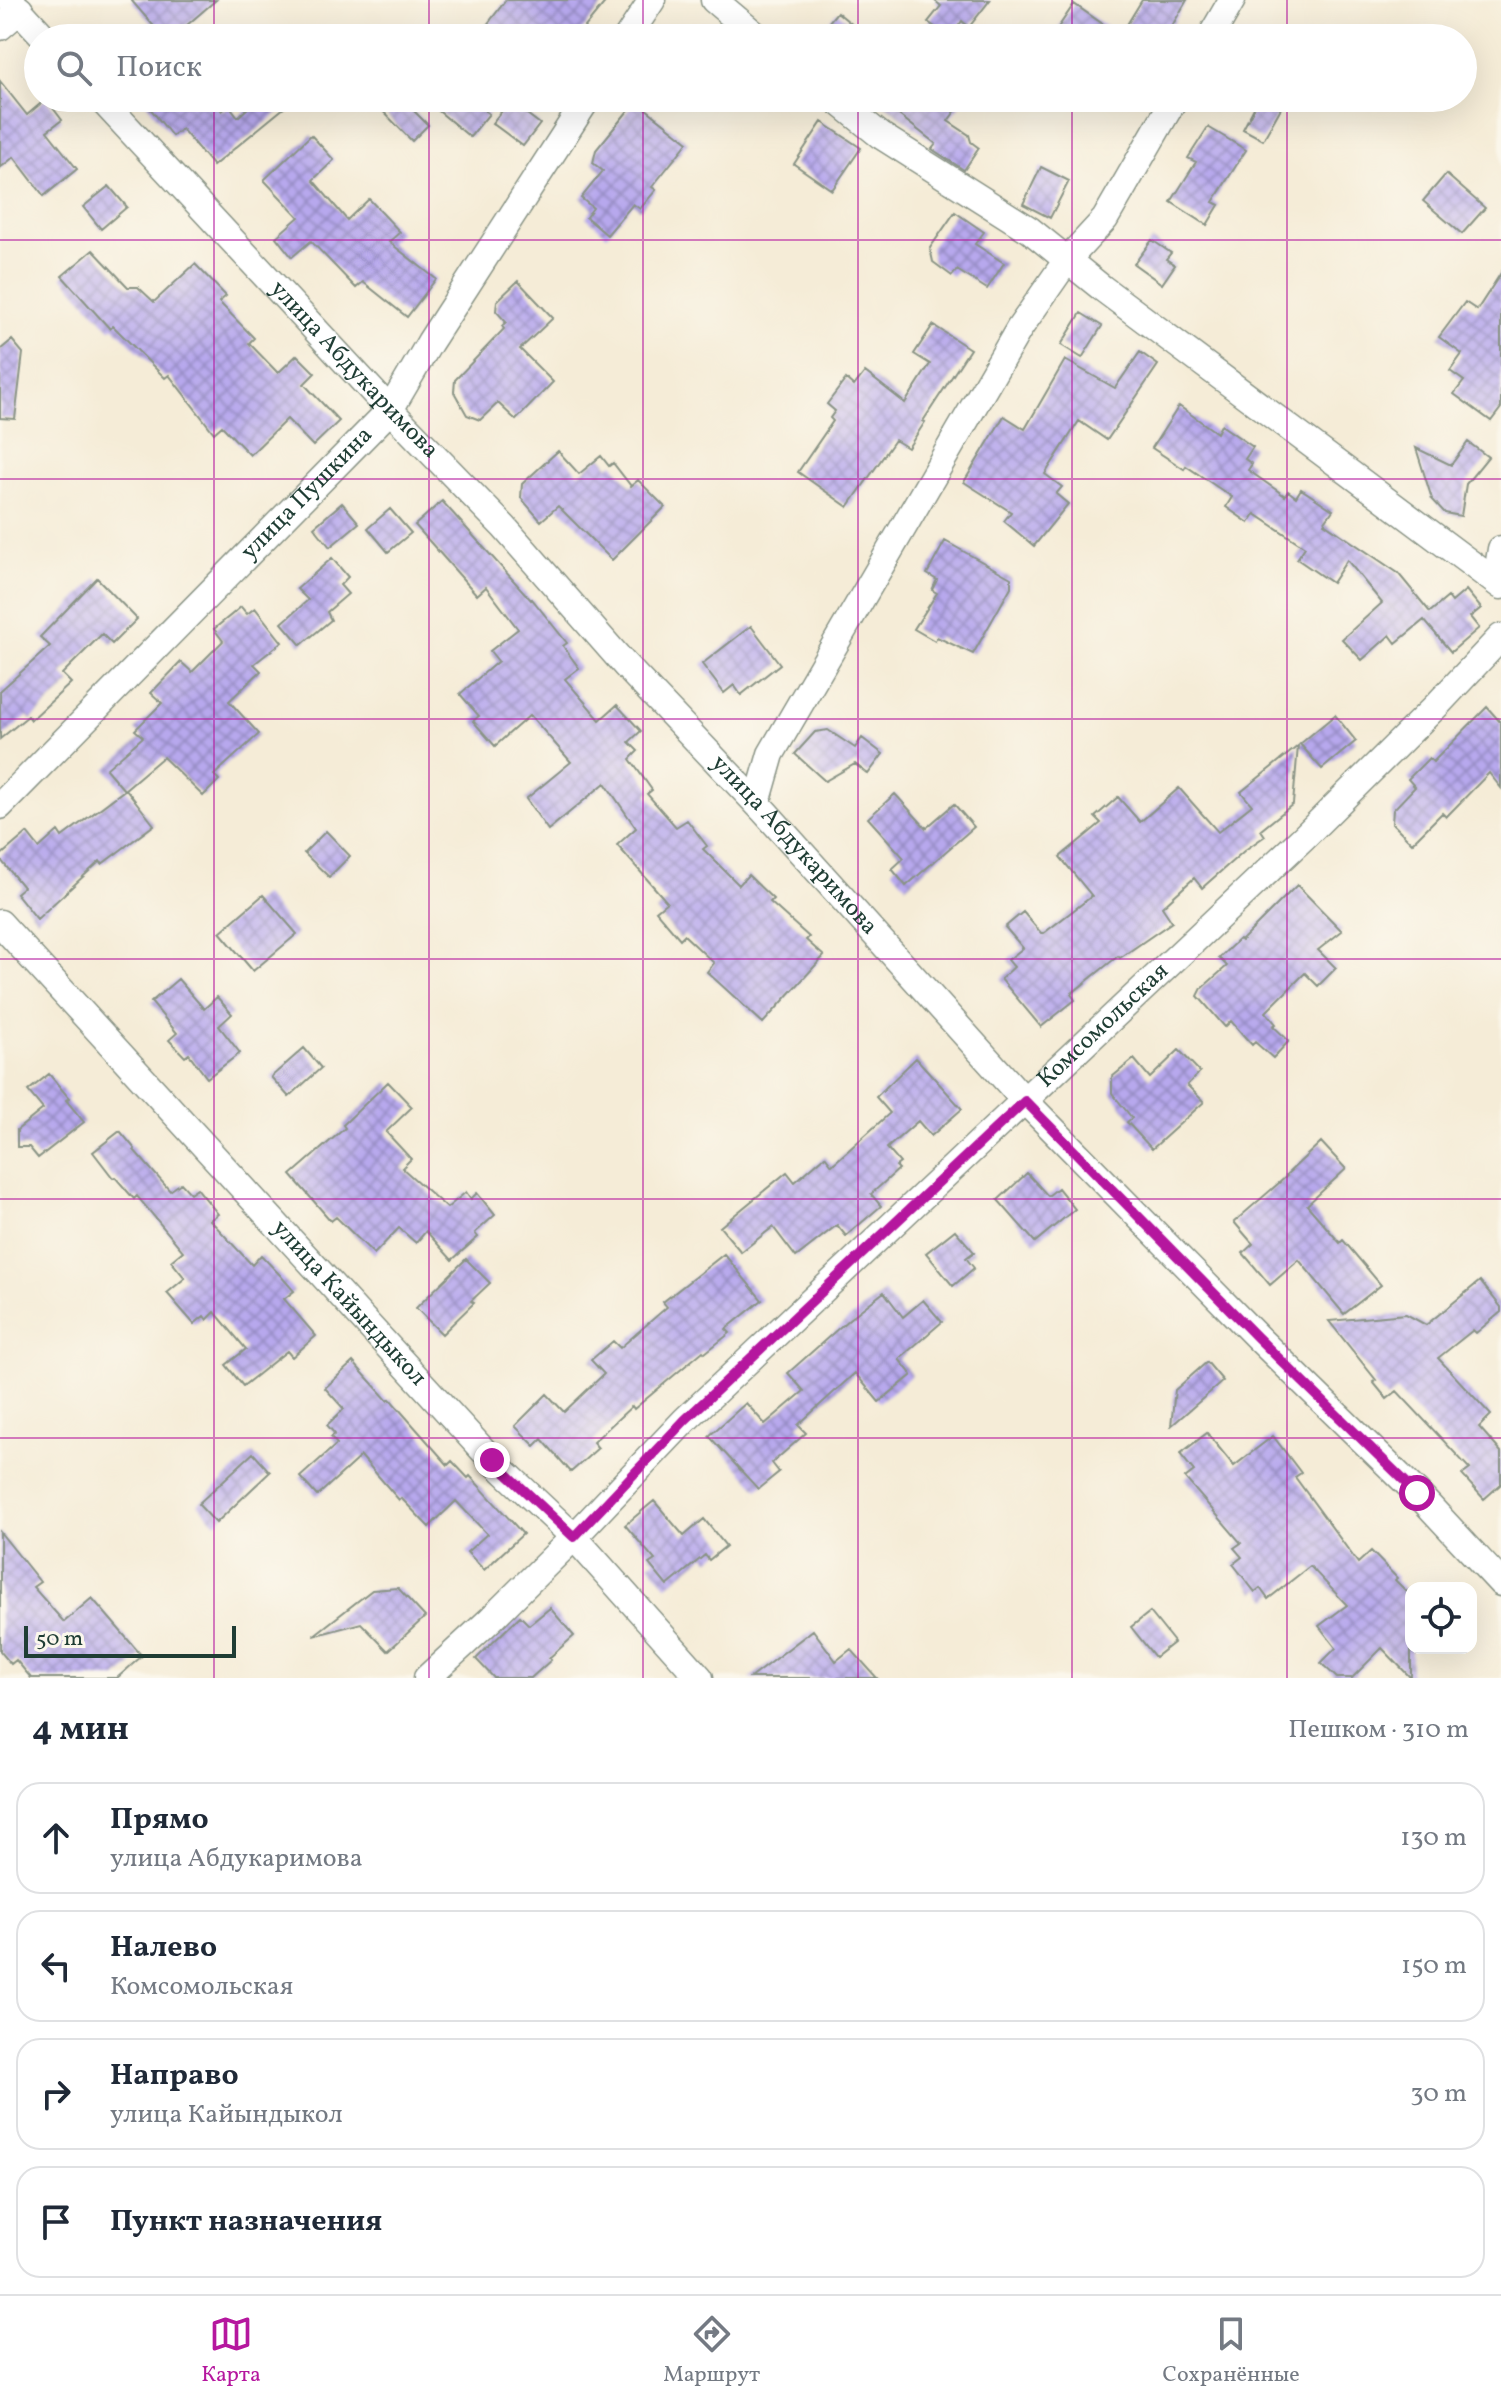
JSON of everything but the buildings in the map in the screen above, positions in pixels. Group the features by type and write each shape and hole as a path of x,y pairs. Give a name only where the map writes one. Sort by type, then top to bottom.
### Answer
{"street":[{"path":"636,24 652,0"},
{"path":"714,0 742,24"},
{"path":"1218,24 1232,0"},
{"path":"10,12 26,24"},
{"name":"улица Абдукаримова","path":"113,112 390,410 504,527 625,665 757,803 1025,1101 1257,1337 1417,1493 1501,1583"},
{"name":"улица Пушкина","path":"0,806 390,410 430,342 579,112"},
{"path":"851,112 880,135 1030,230 1263,410 1500,585"},
{"path":"757,803 771,754 1019,329 1067,260 1105,219 1167,112"},
{"path":"1500,585 1498,568 1501,549"},
{"name":"Комсомольская","path":"427,1678 574,1537 685,1420 1304,837 1501,637"},
{"name":"улица Кайындыкол","path":"0,923 492,1460 574,1537 700,1678"}],"route":[{"path":"492,1460 574,1537 685,1420 1025,1101 1257,1337 1417,1493"}]}
